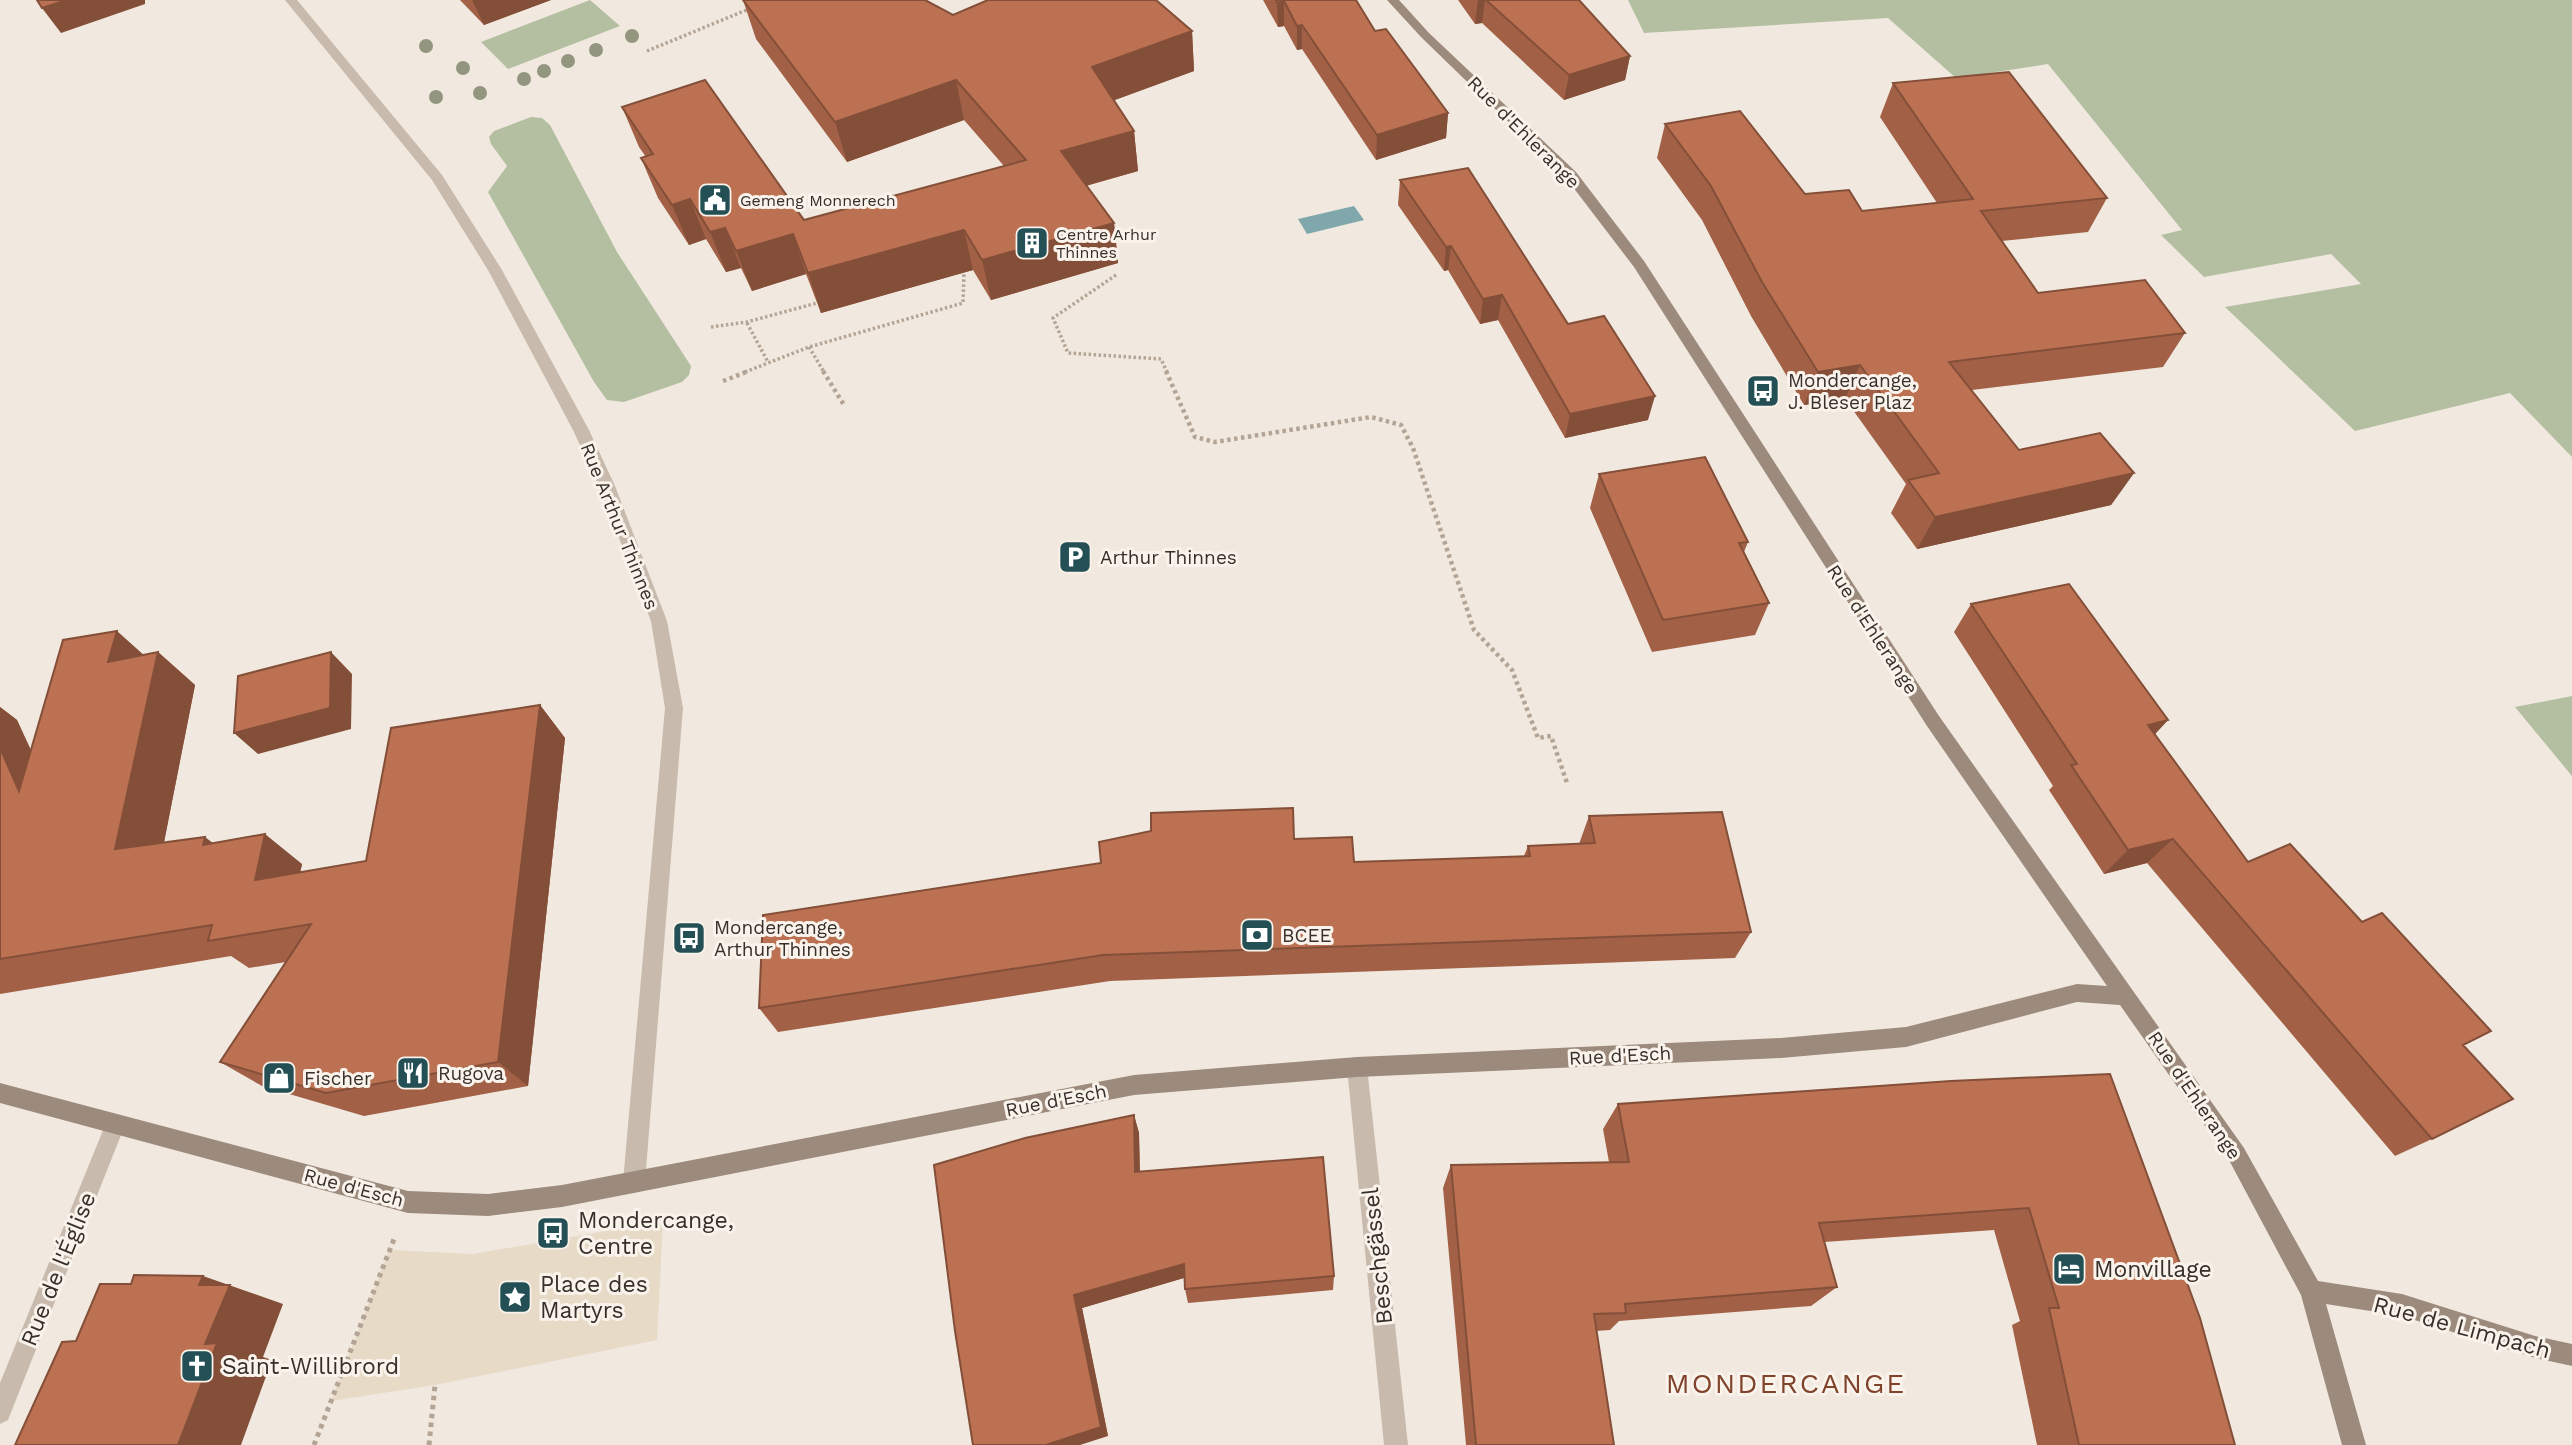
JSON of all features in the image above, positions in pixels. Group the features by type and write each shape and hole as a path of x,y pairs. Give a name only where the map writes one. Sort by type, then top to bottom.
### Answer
{"main road":[{"name":"Rue d'Ehlerange","path":"1393,0 1425,35 1571,175 1639,264 1933,721 2237,1155 2311,1292 2354,1445"},
{"name":"Rue d'Esch","path":"0,1093 408,1202 488,1205 634,1182 847,1138 1134,1085 1357,1067 1782,1048 1906,1037 2077,993 2127,996"},
{"name":"Rue de Limpach","path":"2311,1292 2402,1305 2535,1347 2572,1355"}],"street":[{"name":"Rue Arthur Thinnes","path":"291,0 437,178 495,270 581,430 632,547 659,621 674,708 634,1182"},
{"name":"Beschgässel","path":"1357,1067 1396,1445"},
{"name":"Rue de l'Église","path":"0,1412 115,1125"}],"path":[{"path":"647,51 758,5"},
{"path":"723,381 809,347 963,303 964,273 958,263"},
{"path":"1116,275 1053,317 1068,353 1161,359 1195,437 1216,442 1371,417 1401,425 1413,448 1475,630 1512,670 1538,738 1550,736 1567,783"},
{"path":"711,327 747,323 817,303"},
{"path":"747,323 768,362"},
{"path":"809,347 844,405"},
{"path":"314,1445 408,1202"},
{"path":"429,1445 435,1385"}],"green space":[{"path":"590,0 620,26 508,69 481,42"},
{"path":"1628,0 2572,0 2572,457 2510,393 2355,431 2225,307 2361,284 2331,254 2204,277 2161,235 2182,230 2048,64 1956,78 1888,18 1644,33"},
{"path":"531,117 542,118 550,125 617,252 691,366 689,375 682,382 624,402 607,400 594,382 488,192 507,166 489,137 494,131"},
{"path":"2572,696 2572,776 2515,707"}],"shaded area":[{"name":"Place des Martyrs","path":"663,1221 657,1340 435,1385 331,1401 389,1250 473,1254"}],"water":[{"path":"1354,206 1364,220 1307,234 1298,219"}],"building":[{"path":"37,0 67,0 42,8"},
{"path":"743,0 925,0 953,15 988,0 1156,0 1192,31 1092,67 1134,131 1061,151 1114,223 982,260 964,230 808,273 793,234 736,251 725,228 710,232 690,199 672,205 641,158 653,154 622,107 705,80 804,220 1026,160 956,80 835,122"},
{"path":"1276,0 1356,0 1375,31 1386,29 1448,113 1377,135 1302,25 1297,26 1284,1 1277,3"},
{"path":"1486,0 1579,0 1630,56 1569,75"},
{"path":"2009,72 2107,198 1981,211 2038,293 2145,280 2185,333 1949,362 2019,450 2100,433 2134,473 1935,517 1908,480 1939,473 1860,365 1818,372 1762,282 1711,186 1665,124 1740,111 1805,194 1849,190 1862,211 1973,199 1893,83"},
{"path":"1468,168 1568,324 1604,316 1655,396 1570,414 1502,295 1483,299 1451,246 1446,247 1400,180"},
{"path":"1705,457 1748,542 1739,543 1769,603 1663,620 1599,474"},
{"path":"2069,584 2168,720 2148,725 2248,862 2290,844 2362,922 2382,913 2491,1031 2463,1045 2513,1099 2432,1139 2173,839 2128,850 2071,765 2077,764 1971,604"},
{"path":"117,631 108,662 158,652 115,849 205,837 203,845 265,834 255,880 366,861 391,728 540,705 498,1062 326,1093 220,1062 311,924 208,941 212,925 0,959 0,748 19,791 63,640"},
{"path":"331,652 330,708 234,733 238,676"},
{"path":"1293,808 1294,839 1352,837 1354,862 1530,856 1528,846 1595,843 1589,816 1722,812 1751,932 1103,955 759,1008 763,915 1101,863 1099,842 1151,831 1151,813"},
{"path":"2110,1074 2200,1318 2235,1445 2079,1445 2049,1308 2059,1308 2029,1208 1819,1223 1837,1287 1625,1304 1626,1313 1594,1314 1614,1445 1476,1445 1451,1165 1629,1162 1618,1104 1951,1081"},
{"path":"1134,1115 1135,1172 1323,1157 1334,1276 1185,1289 1184,1264 1074,1295 1101,1427 1046,1445 973,1445 955,1331 934,1165 1025,1138"},
{"path":"134,1275 203,1276 199,1285 230,1285 205,1344 217,1343 178,1445 15,1445 62,1342 76,1341 100,1284 131,1284"}],"place":[{"name":"Gemeng Monnerech","path":"715,200"},
{"name":"Centre Arhur Thinnes","path":"1032,243"},
{"name":"Mondercange, J. Bleser Plaz","path":"1763,391"},
{"name":"Arthur Thinnes","path":"1075,557"},
{"name":"BCEE","path":"1257,935"},
{"name":"Mondercange, Arthur Thinnes","path":"689,938"},
{"name":"Rugova","path":"413,1073"},
{"name":"Fischer","path":"279,1078"},
{"name":"Mondercange, Centre","path":"553,1233"},
{"name":"Monvillage","path":"2069,1269"},
{"name":"Place des Martyrs","path":"515,1297"},
{"name":"Saint-Willibrord","path":"197,1366"}],"district":[{"name":"MONDERCANGE","path":"1786,1383"}]}
